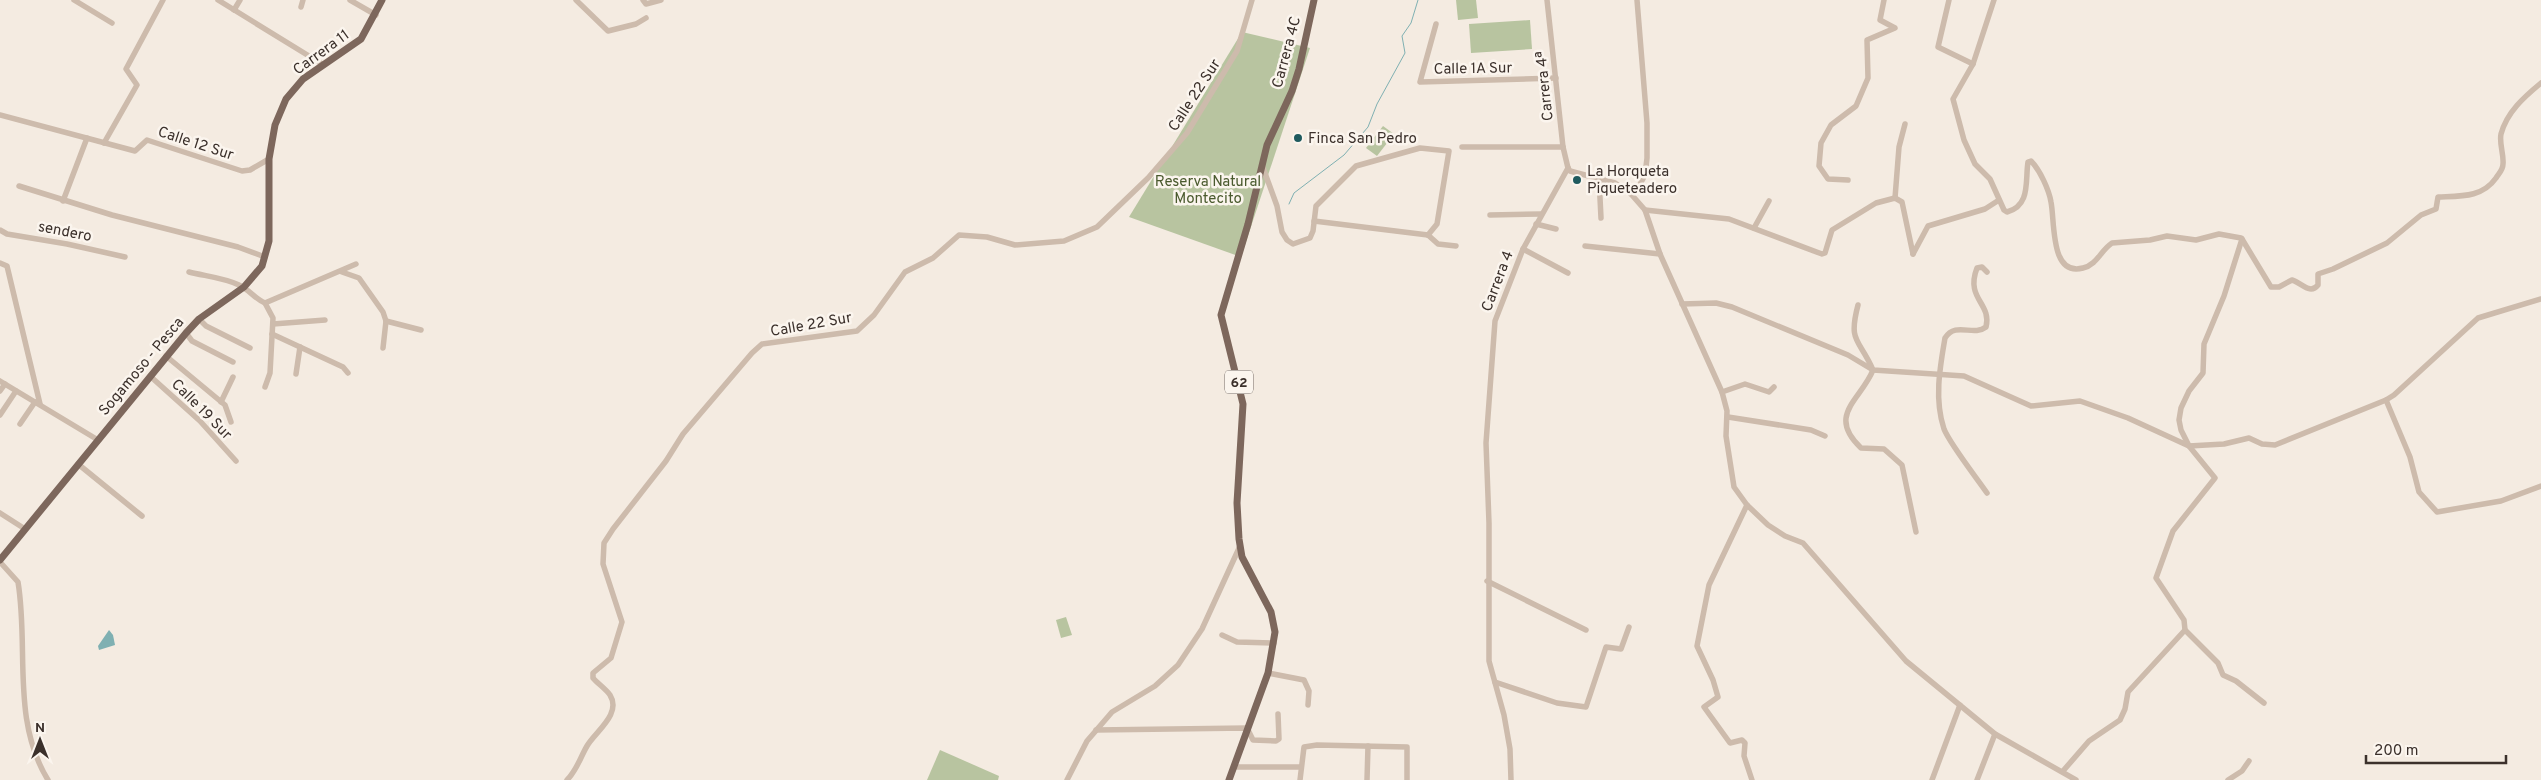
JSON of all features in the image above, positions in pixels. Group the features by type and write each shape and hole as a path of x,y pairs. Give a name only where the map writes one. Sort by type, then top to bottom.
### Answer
{"main road":[{"name":"Carrera 11","path":"269,184 269,159 275,125 286,99 303,78 361,39 376,15 382,0"},
{"name":"Carrera 4C","path":"1262,165 1266,145 1292,91 1314,0"},
{"name":"62","path":"1229,780 1268,673 1275,632 1271,612 1242,557 1240,546 1237,503 1243,404 1221,315 1248,224 1262,165"},
{"name":"Sogamoso - Pesca","path":"1,558 186,333 199,319 244,287 262,266 269,242 269,184"}],"street":[{"path":"74,0 112,23"},
{"path":"104,143 137,85 126,69 162,0"},
{"path":"218,0 282,42 322,64"},
{"path":"234,10 240,0"},
{"path":"301,7 303,0"},
{"path":"350,0 376,15"},
{"path":"577,0 608,31 636,24 646,18"},
{"path":"643,0 646,4 661,0"},
{"name":"Calle 22 Sur","path":"567,780 575,772 587,745 604,725 611,711 610,695 593,678 593,673 611,658 622,622 605,573 602,556 604,543 612,529 666,462 683,434 752,353 762,344 857,331 874,315 906,272 933,258 959,235 987,237 1015,245 1064,240 1097,227 1148,178 1188,133 1237,50 1252,0"},
{"name":"Carrera 4ª","path":"1547,0 1563,147 1568,168"},
{"path":"1631,194 1638,188 1645,175 1647,158 1647,123 1637,0"},
{"path":"1848,180 1828,179 1819,166 1821,143 1831,125 1856,106 1868,78 1866,41 1895,28 1880,20 1884,0"},
{"path":"1949,0 1938,47 1973,64"},
{"path":"1994,0 1973,64 1953,99 1964,140 1976,164 1990,179 2004,210 2008,212 2013,210 2024,197 2028,189 2028,162 2031,161 2037,166 2051,202 2051,218 2060,262 2074,268 2084,268 2092,264 2112,243 2150,240 2167,236 2196,240 2219,234 2241,238"},
{"name":"Calle 1A Sur","path":"1436,24 1420,82 1556,78"},
{"path":"2264,703 2236,681 2223,675 2218,663 2185,630 2184,620 2156,578 2173,531 2215,478 2189,446 2180,430 2181,408 2189,390 2203,373 2204,344 2224,296 2242,239 2271,287 2279,287 2292,280 2309,290 2315,289 2318,285 2318,274 2333,269 2387,243 2421,216 2436,209 2438,197 2451,198 2487,190 2502,170 2504,163 2500,141 2505,124 2520,101 2541,84"},
{"name":"Calle 12 Sur","path":"0,115 135,151 148,140 242,171 250,170 269,159"},
{"path":"1895,198 1899,147 1905,124"},
{"path":"63,201 87,138"},
{"path":"1462,147 1563,147"},
{"path":"1262,165 1287,240 1293,244 1310,238 1314,231 1316,206 1356,166 1420,148 1448,151 1437,224 1428,235"},
{"path":"1568,168 1570,171 1615,183 1631,194 1645,210 1660,254 1722,392 1728,417 1726,436 1730,470 1734,487 1747,505 1779,533 1803,543 1906,661 1995,734 2076,780"},
{"name":"Carrera 4","path":"1511,780 1510,749 1489,662 1487,581 1489,523 1486,443 1495,321 1522,249 1568,168"},
{"path":"1599,178 1601,218"},
{"path":"19,186 63,201 238,247 265,257"},
{"path":"1645,210 1729,219 1822,254 1825,253 1832,230 1876,203 1895,198 1902,202 1913,254 1928,226 1985,209 1998,200"},
{"path":"1754,228 1769,201"},
{"path":"1490,215 1541,214"},
{"path":"1314,221 1428,235 1438,244 1456,246"},
{"path":"1536,224 1556,229"},
{"name":"sendero","path":"0,230 7,234 125,257"},
{"path":"1585,246 1660,254"},
{"path":"1522,249 1568,273"},
{"path":"0,263 7,266 38,403"},
{"path":"265,303 342,272 356,264"},
{"path":"1987,493 1944,430 1938,393 1938,374 1944,338 1948,333 1953,329 1980,330 1986,327 1987,314 1974,292 1973,286 1976,268 1982,267 1988,272"},
{"path":"189,272 244,287 257,300 265,303 271,311 273,324 270,373 265,387"},
{"path":"342,272 359,278 382,312 386,321 383,348"},
{"path":"1682,304 1716,303 1732,307 1848,355 1873,370 1964,376 2030,406 2080,401 2128,418 2189,446 2224,444 2249,438 2262,444 2275,444 2386,400 2394,395 2478,318 2541,299"},
{"path":"1858,305 1853,325 1854,337 1866,354 1873,370"},
{"path":"199,319 206,326 250,348"},
{"path":"273,324 325,320"},
{"path":"386,321 421,330"},
{"path":"186,333 192,341 233,362"},
{"path":"272,334 343,367 348,373"},
{"path":"296,374 300,347"},
{"path":"166,356 225,405 231,422"},
{"path":"1873,370 1850,403 1846,417 1850,437 1861,448 1884,449 1902,465 1916,532"},
{"name":"Calle 19 Sur","path":"150,376 200,421 236,461"},
{"path":"221,402 233,377"},
{"path":"0,391 2,382 98,440"},
{"path":"1722,392 1745,384 1769,392 1774,388"},
{"path":"0,415 16,390"},
{"path":"2386,400 2410,457 2419,492 2437,512 2501,501 2541,486"},
{"path":"20,424 38,403"},
{"path":"1728,417 1811,430 1825,436"},
{"path":"78,464 142,516"},
{"path":"1747,505 1709,585 1697,646 1713,680 1718,697 1704,708 1730,743 1742,740 1745,743 1744,756 1752,780"},
{"path":"0,514 25,529"},
{"path":"1067,780 1087,741 1112,712 1155,686 1178,665 1202,629 1240,546"},
{"path":"1,558 18,582 22,688 32,746 48,780"},
{"path":"1487,581 1586,630"},
{"path":"1495,682 1557,703 1586,707 1606,647 1621,649 1629,627"},
{"path":"2063,771 2089,741 2120,720 2125,709 2128,692 2185,630"},
{"path":"1222,635 1237,642 1274,643"},
{"path":"1268,673 1304,680 1309,691 1308,705"},
{"path":"1932,780 1960,705"},
{"path":"1096,730 1247,728 1254,740 1276,741 1278,739 1278,714"},
{"path":"1977,780 1995,734"},
{"path":"1300,780 1304,747 1317,744 1407,747 1407,780"},
{"path":"1367,780 1368,746"},
{"path":"2228,780 2242,771 2249,761"},
{"path":"1234,767 1302,766"}],"green space":[{"path":"1456,0 1476,0 1478,18 1458,20"},
{"path":"1530,20 1532,49 1471,53 1469,24"},
{"name":"Reserva Natural Montecito","path":"1242,32 1310,48 1241,257 1129,217"},
{"path":"1383,126 1394,134 1377,156 1366,148"},
{"path":"1066,617 1072,635 1061,638 1056,620"},
{"path":"940,750 999,776 998,780 927,780"}],"water":[{"path":"109,630 113,635 115,645 99,650 98,646"}],"waterway":[{"path":"1289,204 1294,193 1344,155 1368,127 1377,104 1405,53 1402,36 1411,23 1418,0"}],"place":[{"name":"Finca San Pedro","path":"1298,138"},
{"name":"La Horqueta Piqueteadero","path":"1577,180"}]}
